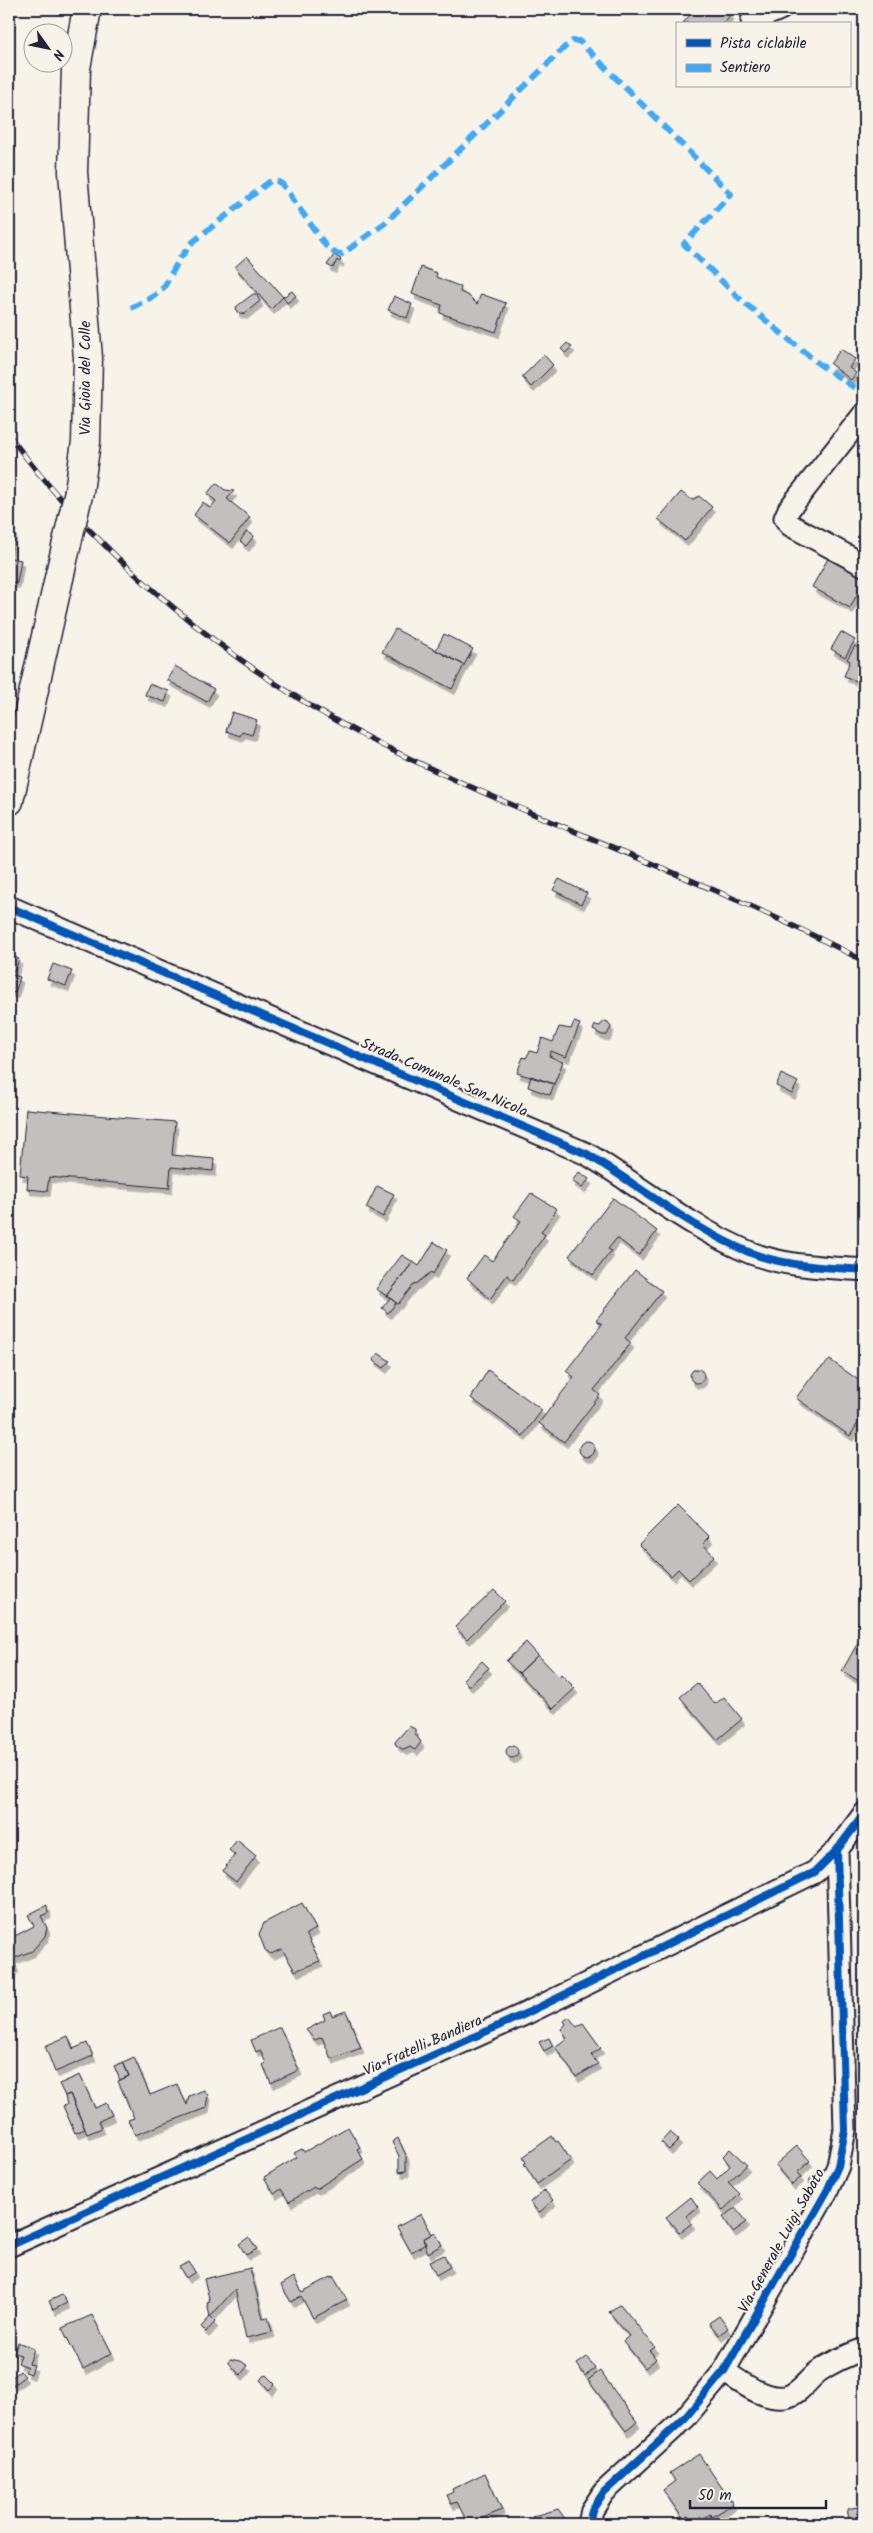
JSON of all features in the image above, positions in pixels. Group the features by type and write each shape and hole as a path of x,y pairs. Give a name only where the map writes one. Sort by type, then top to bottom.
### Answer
{"main road":[{"name":"Via Gioia del Colle","path":"9,801 79,491 86,442 88,358 74,162 76,68 87,9"}],"street":[{"path":"752,21 780,9"},
{"path":"864,414 789,509 786,518 790,525 864,565"},
{"name":"Strada Comunale San Nicola","path":"9,907 587,1154 636,1184 698,1227 752,1253 802,1266 864,1270"},
{"name":"Via Fratelli Bandiera","path":"9,2246 527,2013 815,1872 837,1850 864,1814"},
{"name":"Via Generale Luigi Sabato","path":"589,2524 592,2510 604,2492 685,2418 724,2372 827,2192 838,2166 845,2130 837,1850"},
{"path":"724,2372 749,2387 766,2394 785,2397 799,2390 817,2373 836,2360 864,2349"}],"building":[{"path":"695,9 724,9 731,14 725,22 684,22"},
{"path":"334,255 341,259 340,262 337,260 333,268 327,265"},
{"path":"247,256 283,297 271,309 235,267"},
{"path":"421,267 437,273 436,277 461,287 460,292 469,296 477,304 481,294 506,303 496,332 440,313 442,305 412,294"},
{"path":"292,291 296,296 287,303 283,297"},
{"path":"253,294 256,294 260,301 244,314 237,312 236,307"},
{"path":"394,296 412,304 407,318 388,310"},
{"path":"567,343 572,347 565,353 561,349"},
{"path":"841,349 855,359 849,368 856,373 851,380 830,364"},
{"path":"544,355 553,365 531,387 522,377"},
{"path":"216,483 225,490 234,491 227,499 250,517 230,543 194,515 203,502 210,508 216,501 207,494"},
{"path":"681,492 692,500 699,496 712,507 685,541 658,519"},
{"path":"9,530 14,531 10,558 21,560 17,583 9,582"},
{"path":"247,531 254,536 246,546 240,541"},
{"path":"830,555 864,574 864,581 850,608 812,587"},
{"path":"395,629 464,665 452,689 382,652"},
{"path":"841,632 855,640 845,657 831,649"},
{"path":"444,634 473,649 464,665 436,650"},
{"path":"855,646 864,651 864,684 844,676 850,661 847,659"},
{"path":"175,666 214,689 207,702 167,680"},
{"path":"149,684 169,691 165,702 145,695"},
{"path":"232,712 257,720 252,735 242,732 240,736 226,731"},
{"path":"559,879 587,893 581,904 553,890"},
{"path":"12,956 19,959 15,971 9,969"},
{"path":"53,964 72,971 66,986 47,979"},
{"path":"9,974 20,977 15,993 9,991"},
{"path":"604,1021 608,1022 611,1027 607,1035 602,1035 593,1030 595,1025 600,1026"},
{"path":"574,1022 580,1024 566,1057 551,1051 549,1056 563,1062 554,1084 517,1073 523,1057 526,1058 530,1051 537,1053 542,1038 553,1042 559,1027 571,1029"},
{"path":"781,1074 798,1082 792,1094 776,1086"},
{"path":"531,1076 554,1084 550,1095 528,1087"},
{"path":"26,1109 175,1122 172,1155 214,1159 213,1171 171,1167 169,1188 49,1177 47,1191 27,1189 28,1176 20,1175"},
{"path":"579,1172 589,1179 582,1188 572,1181"},
{"path":"377,1186 394,1194 383,1217 366,1208"},
{"path":"531,1193 557,1209 541,1232 545,1235 513,1280 507,1275 490,1299 467,1278 484,1255 492,1261 521,1221 514,1216"},
{"path":"613,1198 657,1231 639,1255 617,1238 608,1249 611,1251 593,1275 569,1256"},
{"path":"434,1242 447,1250 433,1274 431,1272 415,1283 398,1304 387,1296 413,1262 419,1266"},
{"path":"402,1255 413,1262 387,1296 376,1289"},
{"path":"635,1270 662,1291 625,1338 631,1343 594,1390 600,1395 564,1442 539,1423 574,1377 566,1371 602,1324 596,1320"},
{"path":"390,1298 396,1303 388,1313 382,1308"},
{"path":"378,1353 390,1361 384,1368 373,1360"},
{"path":"830,1360 864,1384 864,1413 850,1436 796,1398 813,1375"},
{"path":"694,1369 700,1369 704,1376 700,1383 694,1383 690,1379 690,1373"},
{"path":"488,1370 542,1410 523,1436 471,1398"},
{"path":"587,1441 593,1443 595,1449 593,1455 587,1457 581,1455 579,1449 581,1443"},
{"path":"678,1505 710,1537 703,1544 714,1556 689,1580 678,1569 671,1576 639,1544"},
{"path":"494,1590 505,1601 467,1639 455,1627"},
{"path":"860,1639 864,1641 864,1684 842,1671"},
{"path":"526,1642 538,1655 519,1673 506,1661"},
{"path":"538,1655 559,1677 561,1674 575,1688 553,1709 519,1673"},
{"path":"482,1661 489,1668 469,1686 463,1679"},
{"path":"697,1683 715,1704 724,1697 742,1719 717,1740 680,1697"},
{"path":"409,1726 415,1729 415,1734 421,1742 415,1750 410,1747 404,1750 396,1745 395,1742"},
{"path":"510,1746 514,1746 518,1752 514,1758 510,1758 506,1754 506,1750"},
{"path":"237,1840 256,1856 236,1882 222,1871 235,1855 229,1850"},
{"path":"302,1903 316,1929 306,1934 320,1961 295,1971 282,1949 271,1954 265,1950 259,1934 264,1923"},
{"path":"47,1905 48,1913 41,1916 47,1928 45,1936 32,1951 12,1959 16,1967 9,1970 9,1939 34,1926 28,1915"},
{"path":"330,2011 332,2016 346,2011 361,2048 331,2059 322,2037 315,2040 306,2030 325,2020 323,2014"},
{"path":"569,2017 577,2027 583,2023 601,2048 591,2055 598,2064 576,2077 555,2047 567,2038 561,2029 566,2024 564,2021"},
{"path":"280,2027 299,2070 271,2083 263,2065 266,2063 260,2050 256,2052 251,2040"},
{"path":"68,2036 73,2049 87,2043 93,2056 55,2072 45,2046"},
{"path":"549,2038 553,2046 544,2051 539,2042"},
{"path":"134,2057 150,2095 177,2084 187,2105 189,2096 204,2090 208,2095 206,2108 135,2135 128,2120 134,2118 118,2081 129,2076 123,2062"},
{"path":"123,2062 129,2076 120,2080 114,2066"},
{"path":"80,2075 95,2108 106,2103 112,2115 99,2121 102,2128 87,2134 70,2094 65,2096 59,2084"},
{"path":"70,2094 85,2129 75,2133 63,2106 67,2105 65,2096"},
{"path":"348,2127 360,2147 357,2149 363,2159 316,2189 314,2187 289,2202 281,2189 274,2194 264,2177 297,2157 294,2153 302,2149 304,2152"},
{"path":"670,2132 679,2140 669,2150 661,2142"},
{"path":"552,2136 556,2142 558,2141 571,2160 537,2184 524,2164 526,2163 523,2157"},
{"path":"398,2138 406,2155 406,2171 399,2172 399,2156 392,2142"},
{"path":"797,2146 810,2161 797,2173 801,2177 792,2185 775,2165"},
{"path":"730,2149 747,2165 728,2182 740,2194 723,2210 697,2183 710,2171 717,2179 730,2166 723,2156"},
{"path":"812,2176 817,2179 814,2186 808,2183"},
{"path":"544,2190 553,2200 539,2213 530,2202"},
{"path":"691,2197 698,2207 686,2216 692,2223 679,2233 666,2217"},
{"path":"736,2208 747,2222 733,2232 723,2217"},
{"path":"421,2214 432,2234 423,2239 426,2244 411,2252 397,2227"},
{"path":"435,2232 442,2245 428,2253 423,2239"},
{"path":"249,2237 257,2249 246,2255 239,2244"},
{"path":"444,2255 450,2267 436,2275 429,2262"},
{"path":"189,2262 195,2272 186,2278 179,2267"},
{"path":"250,2268 263,2318 268,2317 272,2332 246,2338 235,2289 210,2317 207,2303 210,2302 204,2279"},
{"path":"333,2276 347,2300 313,2318 301,2296 291,2302 281,2285 294,2277 302,2292"},
{"path":"62,2295 67,2303 53,2310 49,2301"},
{"path":"620,2304 655,2347 650,2351 656,2359 645,2368 623,2341 629,2336 609,2312"},
{"path":"92,2315 112,2353 83,2369 62,2328"},
{"path":"719,2316 728,2328 719,2335 709,2323"},
{"path":"210,2317 215,2322 206,2332 201,2327"},
{"path":"18,2342 34,2349 29,2364 34,2365 31,2374 25,2372 27,2367 18,2363 21,2355 14,2353"},
{"path":"587,2357 595,2369 585,2376 577,2364"},
{"path":"230,2359 241,2361 248,2366 240,2375 229,2363"},
{"path":"20,2371 25,2376 13,2385 10,2379"},
{"path":"600,2371 637,2422 626,2431 588,2380"},
{"path":"265,2374 275,2384 269,2390 260,2380"},
{"path":"699,2454 733,2504 711,2517 710,2514 703,2519 701,2517 692,2522 688,2516 683,2519 663,2490 675,2481 670,2473"},
{"path":"485,2473 502,2510 468,2524 457,2502 451,2504 447,2495 453,2492 452,2489"},
{"path":"862,2506 864,2515 849,2519 847,2509"},
{"path":"558,2509 566,2520 561,2524 537,2524 532,2517"},
{"path":"864,2520 864,2524 844,2524"}],"railway":[{"path":"9,435 44,480 84,524 173,607 270,680 320,711 370,739 431,769 742,902 864,961"}],"marked path":[{"path":"131,308 154,296 164,287 180,258 194,241 269,182 275,180 282,184 326,246 335,253 342,254 385,223 565,47 573,41 579,41 731,194 684,244 742,301 819,364 864,394"}],"cycle path":[{"path":"9,907 587,1154 687,1220 751,1253 793,1264 864,1270"},
{"path":"9,2246 527,2013 815,1872 837,1850 864,1814"},
{"path":"589,2524 592,2510 604,2492 685,2418 724,2371 827,2191 838,2166 845,2130 837,1850"}]}
